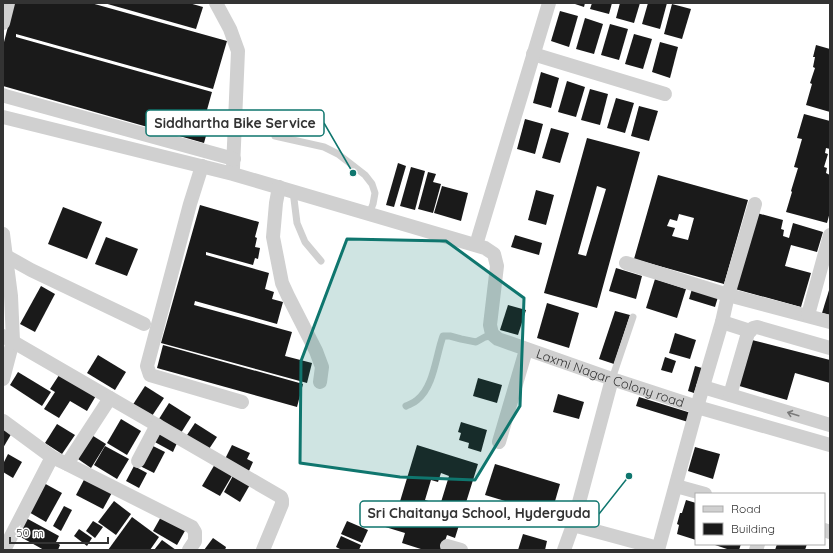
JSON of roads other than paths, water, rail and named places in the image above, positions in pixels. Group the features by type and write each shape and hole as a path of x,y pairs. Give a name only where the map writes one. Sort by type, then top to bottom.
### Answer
{"street":[{"path":"3,23 8,3"},
{"path":"216,3 230,29 238,51 233,174"},
{"path":"476,245 549,3"},
{"path":"533,54 665,94"},
{"path":"3,94 5,96 234,159"},
{"path":"3,117 233,174 485,248 494,254 497,266 490,325 492,334 494,335"},
{"path":"202,166 190,204 147,366 150,376 242,402"},
{"path":"279,187 273,237 282,282 316,351 322,367 320,382"},
{"path":"573,525 658,549 722,322 728,295 755,204"},
{"path":"3,234 11,296 3,380"},
{"path":"808,315 830,235"},
{"path":"6,256 31,270 144,324"},
{"path":"626,263 728,295 830,322"},
{"path":"722,322 750,330"},
{"path":"730,395 748,332 753,328 757,327 830,348"},
{"name":"Laxmi Nagar Colony road","path":"494,335 498,339 526,350 612,379 698,407 830,445"},
{"path":"8,339 281,497 282,504 263,550"},
{"path":"499,442 526,350"},
{"path":"564,550 573,525 612,379"},
{"path":"703,387 830,425"},
{"path":"67,464 110,398"},
{"path":"3,421 52,457 192,527 196,532 196,541 189,550"},
{"path":"138,461 157,425"},
{"path":"5,540 52,457"},
{"path":"676,486 701,493"},
{"path":"447,546 461,550"}],"lane":[{"path":"276,136 328,148 365,175 372,184 375,193 369,214"},
{"path":"293,191 297,223 305,242 321,261"},
{"path":"612,379 632,317"},
{"path":"406,406 416,401 425,393 443,336 450,336 476,342 485,337 494,335"}],"place":[{"name":"Siddhartha Bike Service","path":"353,173"},
{"name":"Sri Chaitanya School, Hyderguda","path":"629,476"}]}
